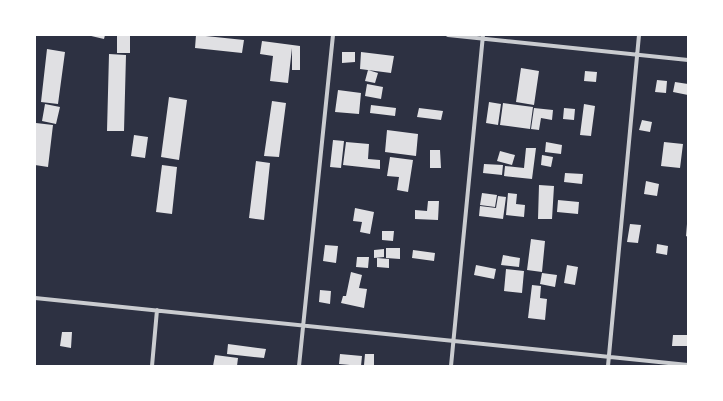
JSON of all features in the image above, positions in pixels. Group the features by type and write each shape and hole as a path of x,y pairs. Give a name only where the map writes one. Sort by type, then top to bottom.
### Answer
{"street":[{"path":"299,366 302,325 333,35"},
{"path":"448,35 483,37 688,60"},
{"path":"608,366 636,54 639,35"},
{"path":"451,366 483,37"},
{"path":"35,298 688,365"},
{"path":"152,366 157,310"}],"building":[{"path":"87,35 105,35 104,39"},
{"path":"117,35 130,35 130,53 117,53"},
{"path":"196,35 244,40 242,53 195,48"},
{"path":"262,41 300,46 300,70 292,70 292,48 288,83 270,81 273,56 260,54"},
{"path":"47,49 65,52 58,104 41,102"},
{"path":"342,52 355,52 355,62 342,63"},
{"path":"361,52 394,56 391,73 360,69"},
{"path":"109,54 126,55 124,131 107,131"},
{"path":"521,68 539,71 534,105 516,102"},
{"path":"368,70 378,73 375,83 365,81"},
{"path":"585,71 597,72 596,82 584,81"},
{"path":"657,80 667,81 666,93 655,92"},
{"path":"675,82 688,84 688,95 673,92"},
{"path":"367,84 383,87 381,99 365,96"},
{"path":"338,90 361,93 359,114 335,112"},
{"path":"169,97 187,100 179,160 161,157"},
{"path":"272,101 286,103 279,157 264,156"},
{"path":"489,102 501,104 498,125 486,123"},
{"path":"503,103 533,107 530,129 500,125"},
{"path":"45,104 60,107 56,124 42,121"},
{"path":"584,104 595,106 591,136 580,135"},
{"path":"371,105 396,108 395,116 370,113"},
{"path":"419,108 443,111 441,120 417,117"},
{"path":"534,108 553,110 552,120 541,118 539,130 531,129"},
{"path":"564,108 575,109 574,120 563,119"},
{"path":"642,120 652,122 650,132 639,130"},
{"path":"36,123 53,125 48,167 35,165"},
{"path":"387,130 418,134 416,156 385,152"},
{"path":"134,135 148,137 145,158 131,156"},
{"path":"333,140 344,141 341,168 330,167"},
{"path":"346,142 369,144 368,159 380,160 380,169 343,165"},
{"path":"546,142 562,145 561,154 545,152"},
{"path":"664,142 683,144 680,168 661,166"},
{"path":"526,148 536,148 532,179 504,176 505,166 524,168"},
{"path":"430,150 440,150 441,168 430,168"},
{"path":"500,151 515,155 512,165 497,161"},
{"path":"542,155 553,157 551,167 541,165"},
{"path":"390,157 413,160 408,192 397,190 399,177 387,176"},
{"path":"256,161 270,163 264,220 249,218"},
{"path":"484,164 503,165 502,175 483,173"},
{"path":"162,165 177,167 172,214 156,212"},
{"path":"565,173 583,174 582,184 564,182"},
{"path":"646,181 659,184 657,196 644,194"},
{"path":"539,185 554,186 552,219 538,219"},
{"path":"482,193 497,195 495,207 480,205"},
{"path":"508,193 517,194 516,204 525,205 524,217 506,215"},
{"path":"498,196 506,197 503,219 479,216 480,206 496,208"},
{"path":"558,200 579,202 578,214 557,212"},
{"path":"428,201 439,201 438,220 415,219 415,210 427,211"},
{"path":"355,208 374,212 370,234 360,232 362,222 353,221"},
{"path":"630,224 641,225 638,243 627,242"},
{"path":"688,224 688,237 686,236"},
{"path":"382,231 394,231 393,241 382,240"},
{"path":"531,239 545,241 542,272 527,270"},
{"path":"657,244 668,246 667,255 656,253"},
{"path":"325,245 338,246 336,263 323,261"},
{"path":"386,248 400,248 400,259 386,258"},
{"path":"384,249 384,257 374,258 374,250"},
{"path":"413,250 435,253 434,261 412,258"},
{"path":"503,255 520,258 519,267 501,265"},
{"path":"357,257 369,257 368,268 356,267"},
{"path":"377,258 389,259 389,268 377,267"},
{"path":"476,265 496,269 494,279 474,275"},
{"path":"567,265 578,267 575,285 564,283"},
{"path":"506,269 524,271 522,293 504,291"},
{"path":"351,272 362,275 359,288 367,289 364,308 341,303 343,296 346,296"},
{"path":"542,273 557,275 555,287 540,284"},
{"path":"532,285 541,286 540,298 547,299 545,320 528,318"},
{"path":"320,290 331,291 330,304 319,302"},
{"path":"62,332 72,332 71,348 60,346"},
{"path":"673,335 688,335 688,346 672,346"},
{"path":"228,344 266,349 264,358 227,354"},
{"path":"340,354 362,356 361,366 339,364"},
{"path":"365,354 374,354 374,366 364,365"},
{"path":"215,355 238,358 237,366 213,366"}]}
